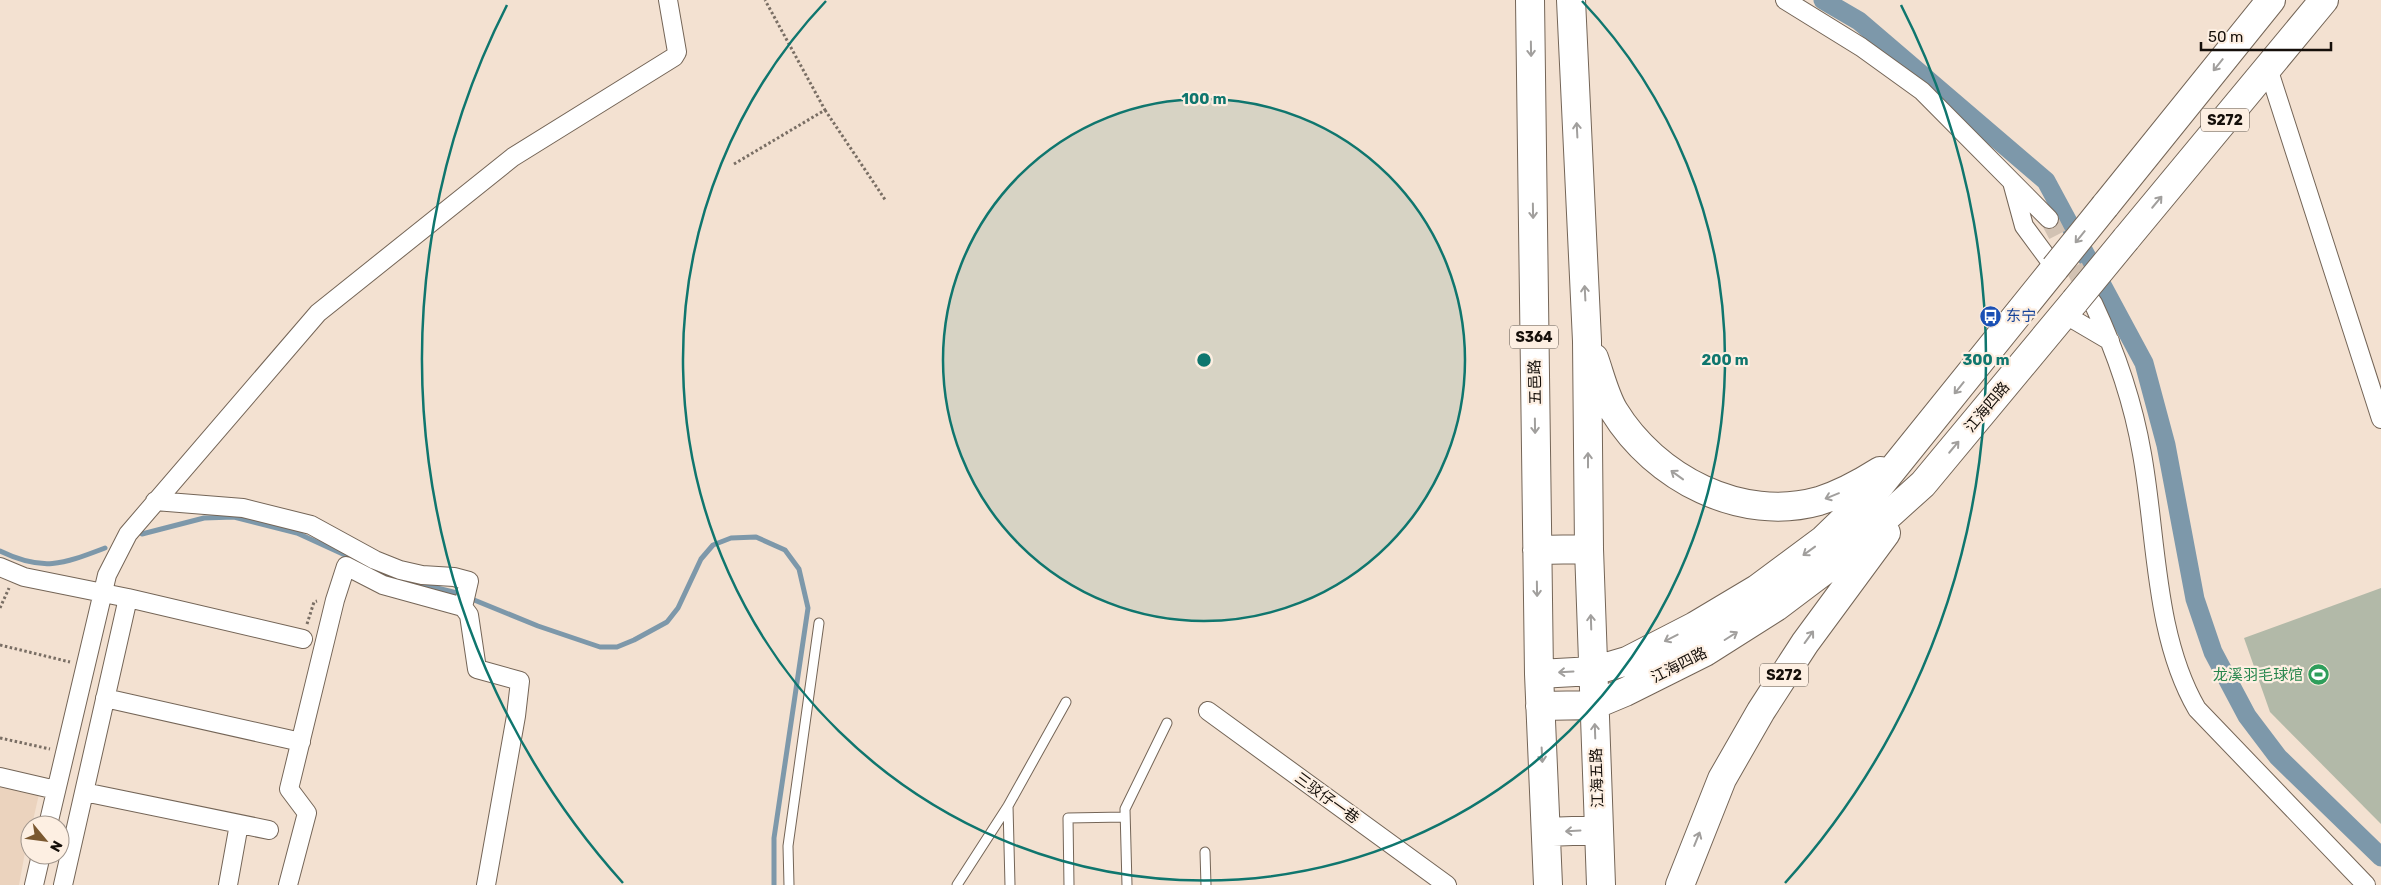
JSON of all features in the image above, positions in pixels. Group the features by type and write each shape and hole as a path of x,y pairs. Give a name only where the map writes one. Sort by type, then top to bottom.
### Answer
{"main road":[{"name":"五邑路","path":"1530,0 1539,674"},
{"path":"1571,0 1588,341 1589,549 1593,671"},
{"name":"江海四路","path":"1539,674 1593,671 1626,661 1695,626 1757,589 1824,540 1881,484 2271,0"},
{"name":"江海四路","path":"1594,705 1631,690 1705,652 1776,607 1834,563 1923,484 2077,306 2126,239 2324,0"},
{"path":"1588,341 1614,410 1644,451 1690,484 1733,501 1777,506 1819,501 1857,485 1905,455"},
{"name":"S272","path":"1680,885 1722,779 1761,711 1805,643 1923,484"},
{"path":"1537,550 1589,549"},
{"path":"1695,626 1705,652"},
{"name":"江海五路","path":"1593,671 1602,885"},
{"path":"1539,674 1548,885"},
{"name":"S272","path":"1540,706 1594,705"},
{"path":"1546,832 1599,830"}],"street":[{"path":"50,815 102,594 114,558 128,534 318,313 513,156 674,57 677,52 668,0"},
{"path":"1785,0 1861,47 1922,91 2048,219"},
{"path":"2268,68 2381,419"},
{"path":"2012,181 2024,226 2055,268"},
{"path":"2077,306 2110,341"},
{"path":"2077,306 2110,341 2131,402 2142,454 2168,631 2186,689 2197,709 2366,885"},
{"path":"155,501 243,508 311,525 376,560 400,570 422,575 454,577 469,582 463,606 468,615 477,669 520,681 516,716 486,885"},
{"path":"288,885 307,813 289,789 335,600 346,566 383,585 463,606"},
{"path":"8,570 102,594 128,598 303,639"},
{"path":"63,885 128,598"},
{"path":"105,698 301,742"},
{"name":"三驳仔一巷","path":"1208,711 1447,885"},
{"path":"0,777 56,790"},
{"path":"84,792 269,830"},
{"path":"228,885 239,824"},
{"path":"34,885 39,865"}],"lane":[{"path":"790,885 788,846 819,623"},
{"path":"957,885 1008,806 1066,702"},
{"path":"1127,885 1126,810 1167,723"},
{"path":"1008,806 1010,885"},
{"path":"1069,885 1068,818 1125,817"},
{"path":"1206,852 1206,885"}],"path":[{"path":"764,0 825,110 886,201"},
{"path":"734,164 825,110"},
{"path":"0,608 8,570"},
{"path":"0,644 85,666"},
{"path":"0,738 65,752"}],"shaded area":[{"path":"0,786 39,794 34,815 20,815 20,865 23,865 19,885 0,885"}],"green space":[{"name":"龙溪羽毛球馆","path":"2381,588 2381,824 2270,712 2244,638"}],"waterway":[{"path":"1823,0 1859,21 2046,181 2144,363 2166,445 2195,599 2213,652 2247,716 2278,757 2381,857"},
{"path":"142,534 204,518 234,517 297,533 393,577 457,593 538,626 600,647 617,647 667,622 678,608 701,559 713,545 731,538 756,537 785,550 799,569 808,608 774,838 774,885"},
{"path":"0,551 29,562 53,563 65,562 105,548"}],"tunnel":[{"path":"2049,219 2089,296"}],"place":[{"name":"东宁","path":"1990,316"},
{"name":"龙溪羽毛球馆","path":"2319,675"}]}
